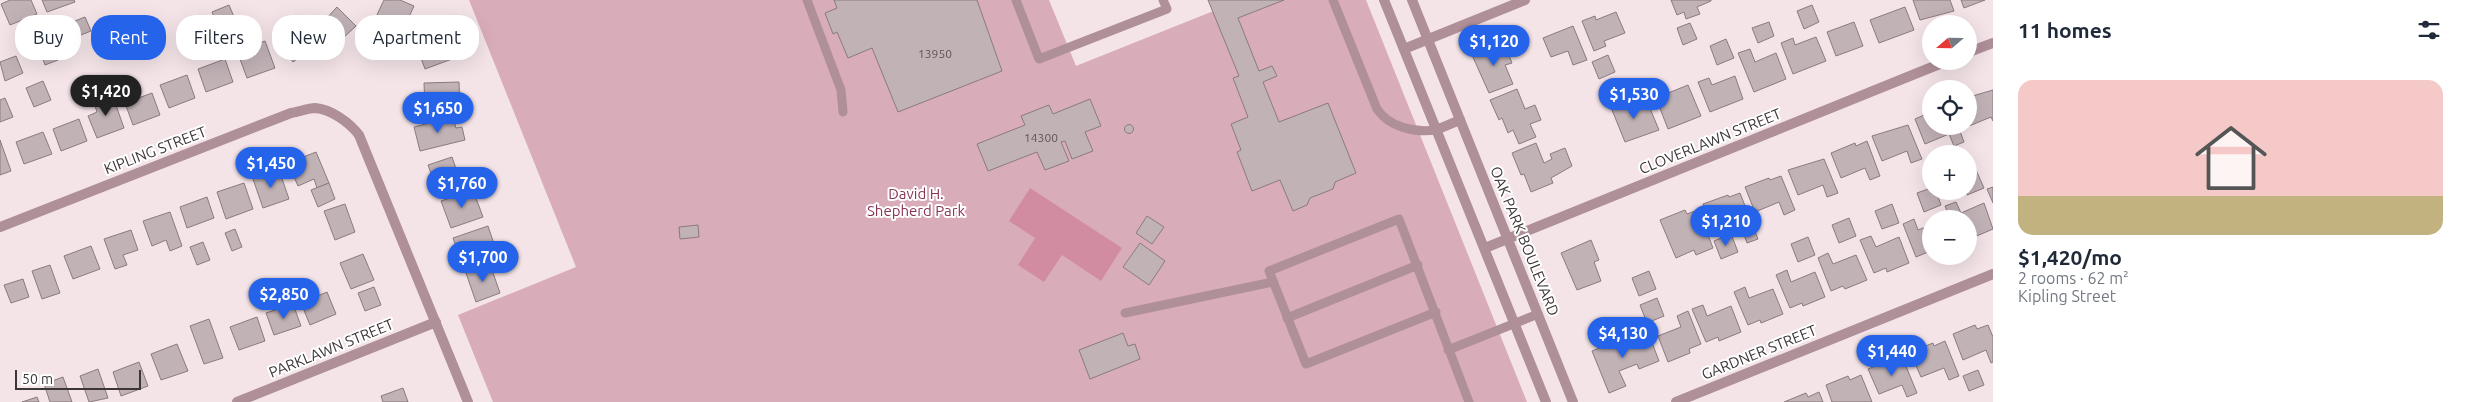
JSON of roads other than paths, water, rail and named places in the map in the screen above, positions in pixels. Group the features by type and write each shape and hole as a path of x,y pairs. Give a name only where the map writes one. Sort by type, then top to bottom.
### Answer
{"street":[{"path":"1384,0 1546,402"},
{"name":"OAK PARK BOULEVARD","path":"1412,0 1573,402"},
{"path":"1404,49 1525,0"},
{"path":"1978,49 1993,43"},
{"name":"CLOVERLAWN STREET","path":"1485,248 1925,70"},
{"name":"KIPLING STREET","path":"0,228 291,113 314,108 351,124 359,135 436,322"},
{"path":"1436,130 1460,120"},
{"name":"GARDNER STREET","path":"1676,402 1993,274"},
{"path":"436,322 468,402"},
{"name":"PARKLAWN STREET","path":"237,402 436,322"}],"lane":[{"path":"807,0 841,90 843,112"},
{"path":"1016,0 1039,60 1166,9 1163,0"},
{"path":"1333,0 1377,109 1383,118 1421,132 1436,130"},
{"path":"1436,312 1306,364 1269,271 1399,219 1436,312 1448,350 1469,402"},
{"path":"1287,318 1418,265"},
{"path":"1125,313 1273,282"},
{"path":"1448,350 1538,314"}],"park label":[{"name":"David H. Shepherd Park","path":"916,202"}]}
